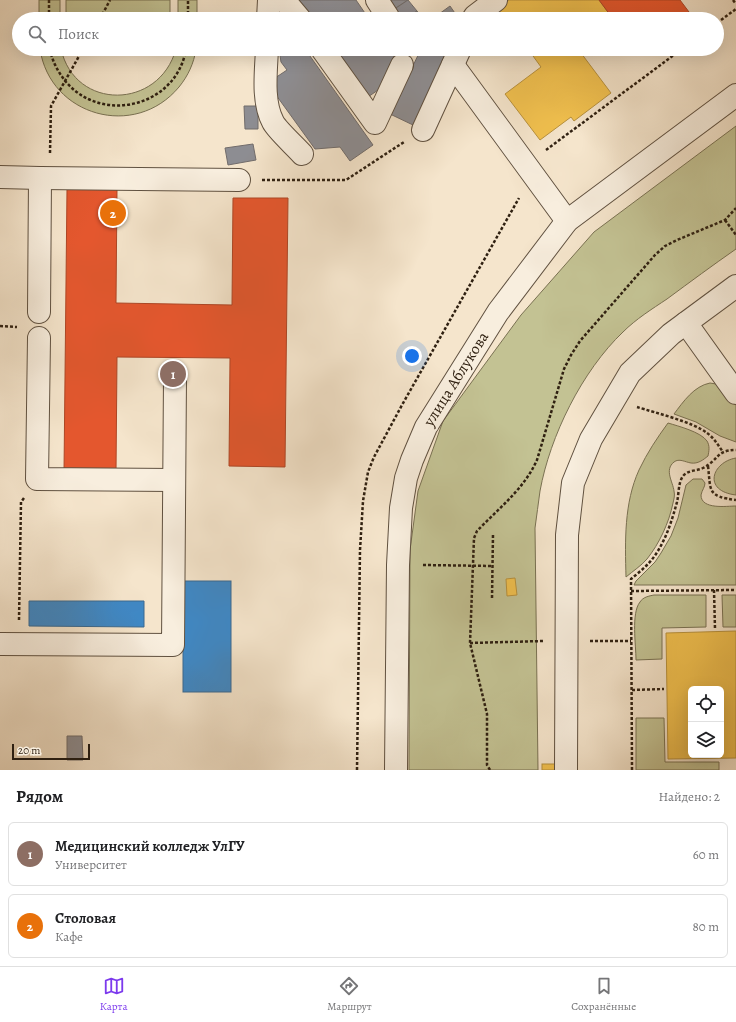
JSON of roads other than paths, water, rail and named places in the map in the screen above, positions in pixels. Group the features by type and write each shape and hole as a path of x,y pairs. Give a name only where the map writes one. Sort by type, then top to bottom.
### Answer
{"street":[{"path":"268,12 269,0"},
{"path":"284,0 294,12"},
{"path":"480,12 496,0"},
{"path":"267,56 267,104 273,123 302,154"},
{"path":"327,56 375,123 402,65"},
{"path":"422,130 456,57"},
{"path":"456,57 526,165 567,221"},
{"name":"улица Аблукова","path":"396,770 398,565 401,508 406,478 426,426 498,312 567,221 736,95"},
{"path":"0,177 239,180"},
{"path":"39,312 45,178"},
{"path":"566,770 567,536 573,483 591,439 630,373 671,334 736,286"},
{"path":"686,323 736,392"},
{"path":"38,338 37,480 174,480"},
{"path":"9,644 172,645 175,378"}],"place":[{"name":"Столовая","path":"113,213"},
{"name":"Медицинский колледж УлГУ","path":"173,374"}]}
